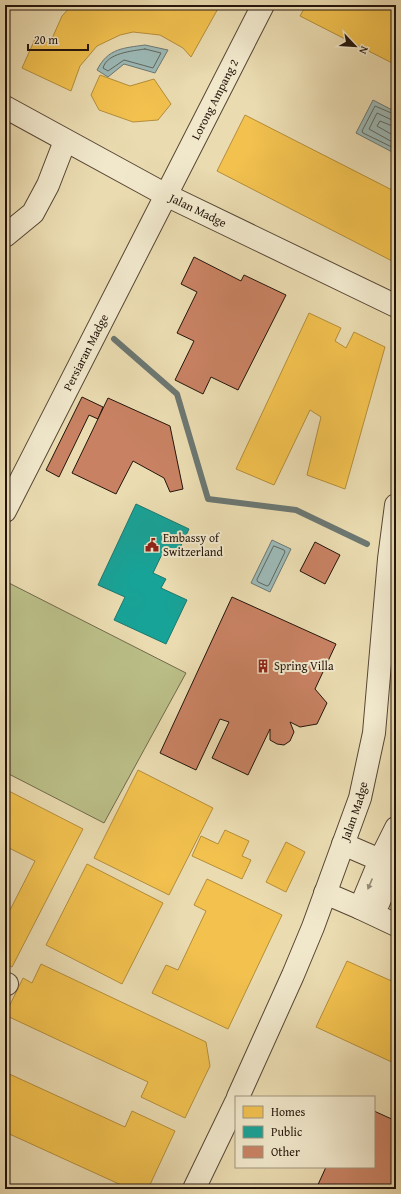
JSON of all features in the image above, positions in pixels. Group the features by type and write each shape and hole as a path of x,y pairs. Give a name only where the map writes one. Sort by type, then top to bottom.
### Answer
{"street":[{"name":"Lorong Ampang 2","path":"166,195 263,5"},
{"name":"Jalan Madge","path":"5,107 166,195 396,306"},
{"path":"5,236 33,212 48,186 65,141"},
{"name":"Persiaran Madge","path":"5,511 166,195"},
{"name":"Jalan Madge","path":"238,1096 293,975 360,798 374,733 389,559 396,505"},
{"path":"367,911 380,860 396,828"},
{"path":"343,844 380,860"},
{"path":"325,892 396,925"},
{"path":"194,1189 235,1104"}],"green space":[{"path":"5,581 186,673 104,823 5,772"}],"water":[{"path":"145,45 168,50 155,73 124,64 108,77 97,70 101,63 111,53 123,48"},
{"path":"373,100 396,112 396,154 356,133"},
{"path":"272,540 291,549 270,592 251,583"}],"building: Homes":[{"path":"72,5 220,5 191,57 183,48 160,35 133,32 120,35 97,46 80,66 71,91 22,68 35,39 50,43 62,16"},
{"path":"306,5 396,5 396,65 300,16"},
{"path":"100,75 130,86 154,79 171,104 158,120 133,122 99,110 91,95"},
{"path":"245,115 396,192 396,263 217,171"},
{"path":"309,313 341,328 335,341 346,348 354,332 385,347 345,489 307,475 321,417 310,410 274,485 236,469"},
{"path":"138,770 213,808 169,895 94,858"},
{"path":"5,789 83,829 12,967 5,964 5,907 10,910 35,861 5,846"},
{"path":"225,830 249,841 242,856 251,860 242,879 192,856 201,836 218,844"},
{"path":"286,842 305,852 286,892 266,882"},
{"path":"87,864 163,903 122,984 46,945"},
{"path":"207,879 282,915 228,1029 152,993 166,965 178,970 206,911 194,905"},
{"path":"347,961 396,983 396,1064 316,1027"},
{"path":"41,964 206,1042 210,1066 185,1118 141,1097 148,1082 5,1015 23,978 32,983"},
{"path":"5,1072 125,1127 132,1111 175,1131 148,1189 130,1189 5,1132"}],"building: Public":[{"path":"136,504 189,529 176,556 164,550 153,573 166,579 161,588 187,600 166,644 114,620 125,597 98,585"}],"building: Other":[{"path":"194,257 241,281 244,275 286,295 238,390 211,377 203,394 175,380 194,341 177,333 197,292 181,284"},
{"path":"82,397 103,407 98,419 89,415 59,477 46,470"},
{"path":"108,398 170,426 183,489 170,492 164,478 133,461 116,494 72,473"},
{"path":"315,542 340,555 325,584 300,571"},
{"name":"Spring Villa","path":"232,597 336,644 315,689 327,703 317,724 300,727 290,722 294,732 290,741 284,745 277,744 270,740 270,729 248,775 212,758 229,722 220,719 196,770 160,753"},
{"path":"375,1111 396,1121 396,1189 316,1189 326,1168 375,1168"}],"waterway":[{"path":"114,339 177,394 208,499 296,510 367,544"}],"place":[{"name":"Embassy of Switzerland","path":"152,545"},
{"name":"Spring Villa","path":"263,666"}]}
